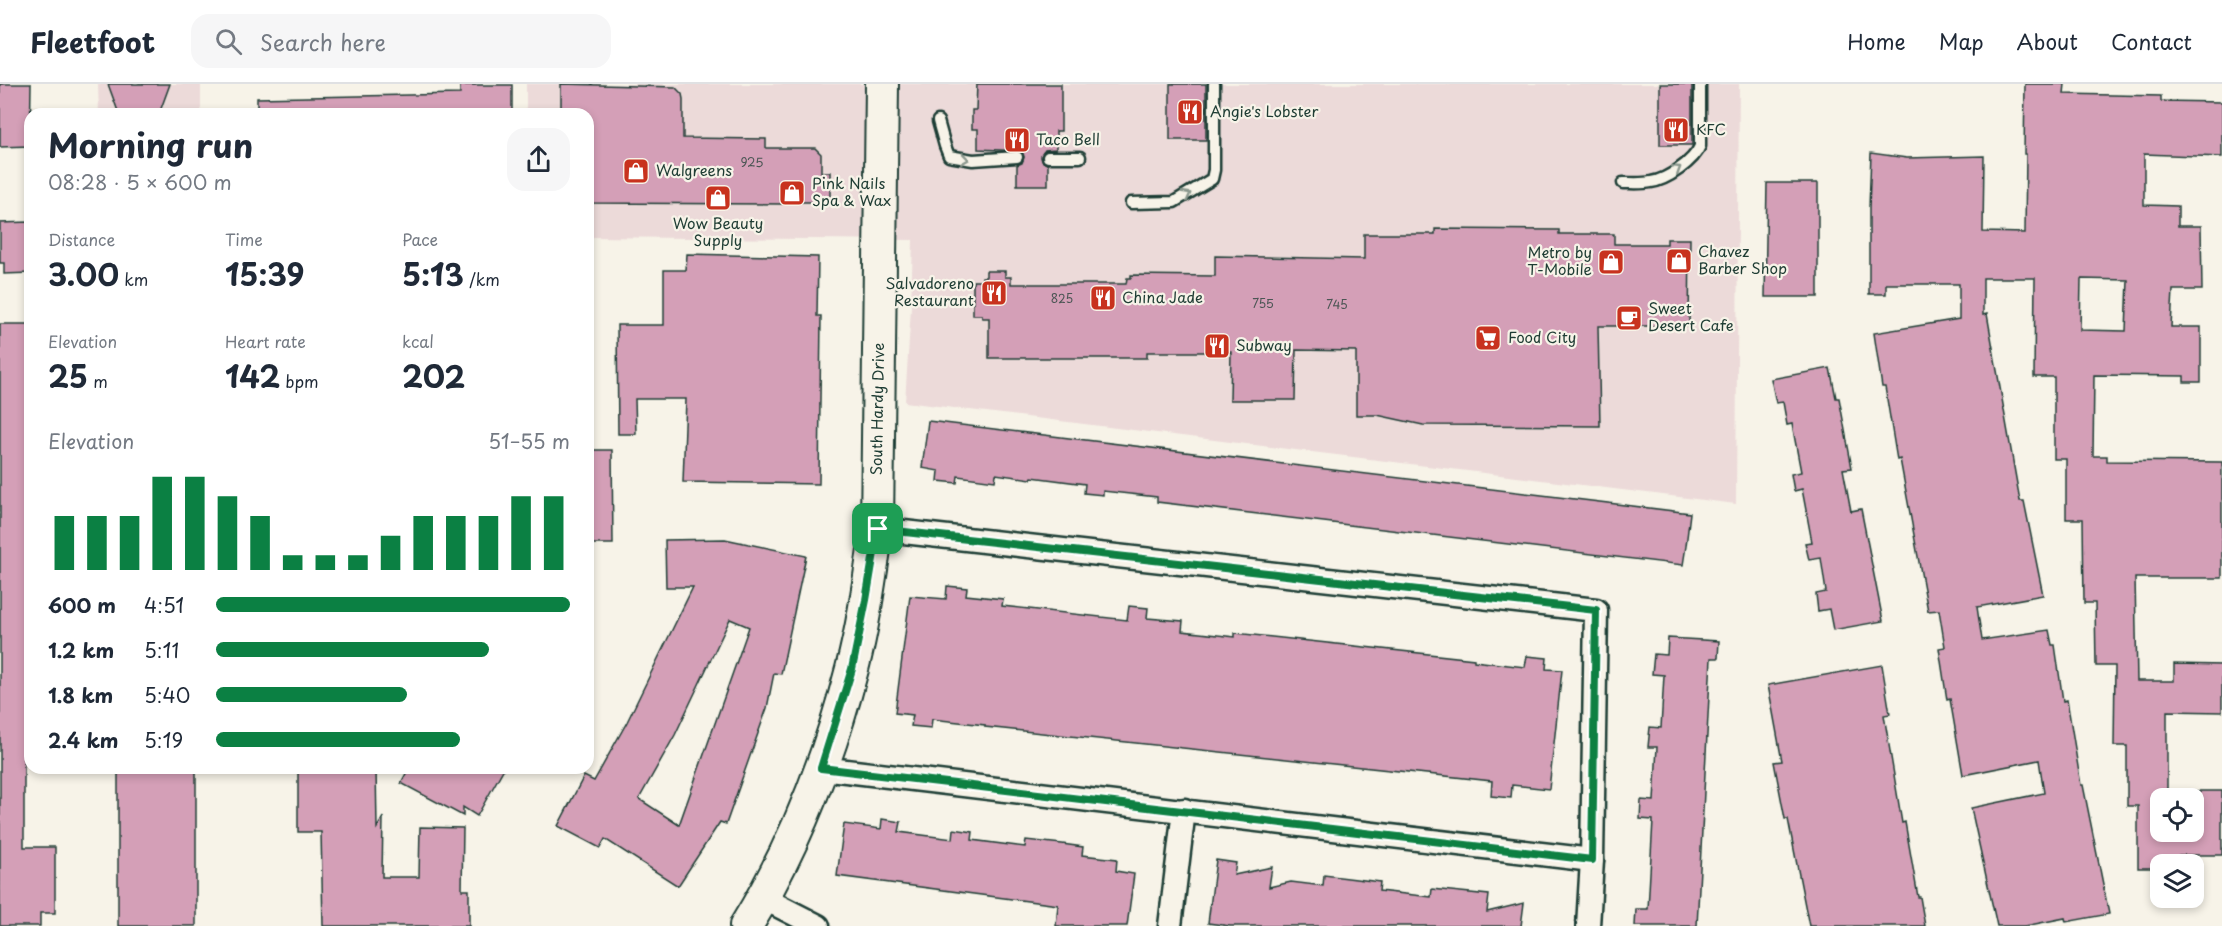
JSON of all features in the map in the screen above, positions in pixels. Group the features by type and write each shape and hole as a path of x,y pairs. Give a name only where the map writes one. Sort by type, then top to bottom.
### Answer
{"street":[{"name":"South Hardy Drive","path":"746,926 763,898 797,827 821,768 852,669 878,529 882,84"},
{"path":"878,529 1596,610 1592,860 1588,926"},
{"path":"821,768 1592,860"},
{"path":"1170,926 1184,810"},
{"path":"763,898 818,926"}],"lane":[{"path":"1131,203 1174,202 1212,179 1214,170 1214,84"},
{"path":"1623,183 1650,183 1659,180 1696,155 1700,146 1700,84"},
{"path":"938,121 949,156 973,160 1017,157"},
{"path":"1048,157 1080,157"}],"shaded area":[{"path":"98,84 201,84 201,108 99,108"},
{"path":"526,84 1739,84 1736,504 905,402 913,240 594,237 594,108 526,108"}],"building":[{"path":"0,84 31,84 31,108 24,108 24,146 0,147"},
{"path":"108,84 170,84 161,108 117,108"},
{"path":"561,84 675,87 682,94 683,99 683,138 766,139 766,148 815,148 821,154 821,172 830,172 830,202 594,203 594,108 561,108"},
{"name":"Taco Bell","path":"977,84 1061,84 1061,131 1056,131 1056,149 1045,150 1041,156 1042,161 1048,165 1048,185 1017,185 1017,165 1022,163 1024,157 1021,151 978,149 978,129 972,129 972,110 976,110"},
{"name":"Angie's Lobster","path":"1170,84 1206,84 1206,140 1170,140"},
{"name":"KFC","path":"1660,84 1692,84 1692,145 1660,145"},
{"path":"2025,84 2065,84 2064,94 2161,96 2161,101 2222,102 2222,157 2144,154 2144,205 2178,206 2178,226 2201,226 2202,290 2173,290 2171,327 2201,327 2201,382 2184,382 2184,376 2094,375 2093,456 2107,456 2107,461 2222,462 2222,578 2135,578 2137,681 2174,681 2174,664 2222,665 2222,712 2167,711 2167,788 2150,788 2150,842 2204,842 2204,791 2222,791 2222,855 2150,854 2150,868 2138,868 2138,806 2127,806 2127,746 2114,746 2115,666 2096,666 2095,603 2084,603 2083,519 2066,519 2066,459 2054,459 2054,377 2034,377 2035,278 1983,278 1983,315 1987,314 2020,501 2024,501 2043,595 1977,607 1982,640 2049,630 2052,645 2055,645 2063,701 2067,700 2081,785 2083,785 2109,914 2066,922 2065,918 2025,926 1997,926 1971,808 2044,793 2039,760 1963,775 1939,648 1945,647 1939,610 1928,611 1900,459 1897,460 1885,387 1882,387 1874,333 1959,319 1959,284 1886,284 1886,294 1869,294 1871,153 1907,158 1984,156 1983,232 2025,233 2026,154 2024,154","holes":["2081,279 2128,280 2126,331 2080,330"]},
{"path":"460,85 512,85 512,108 257,108 257,98 460,94"},
{"path":"1767,183 1818,183 1818,297 1765,297"},
{"path":"24,222 24,273 4,274 4,263 0,263 0,223"},
{"path":"1435,229 1559,230 1559,234 1614,234 1614,244 1667,244 1667,239 1690,239 1689,326 1598,326 1600,426 1423,425 1377,415 1356,415 1356,351 1296,350 1295,400 1230,400 1231,352 1147,352 1147,358 989,358 989,318 973,315 973,281 982,281 982,277 986,277 986,271 1005,271 1005,277 1011,277 1011,284 1126,284 1127,278 1131,278 1131,275 1215,276 1215,256 1364,259 1364,234 1435,234"},
{"path":"687,254 818,257 817,316 821,316 819,484 683,482 686,399 635,399 636,434 618,434 617,325 664,325 664,270 686,270"},
{"path":"0,324 24,324 24,847 55,847 55,913 40,913 40,926 0,926"},
{"path":"1830,368 1836,398 1839,398 1852,468 1843,469 1851,511 1861,509 1883,621 1833,630 1829,609 1818,611 1816,594 1826,592 1821,558 1809,560 1805,543 1812,542 1802,489 1794,491 1791,474 1801,472 1792,424 1787,425 1783,402 1776,403 1771,379"},
{"path":"928,421 1690,513 1683,565 1157,502 1157,497 1103,491 1103,495 1084,493 1085,484 1032,477 1031,479 996,474 995,481 958,476 957,483 938,481 939,471 922,468"},
{"path":"594,450 612,450 613,544 594,544"},
{"path":"725,539 806,556 781,674 774,673 767,708 726,824 720,822 678,886 605,839 600,848 558,826 584,776 594,781 627,722 693,587 666,587 665,540","holes":["730,619 749,627 679,825 639,799 675,735"]},
{"path":"947,586 967,588 966,595 1003,599 1002,606 1127,620 1129,606 1148,608 1147,618 1183,621 1182,631 1235,637 1235,633 1474,659 1474,661 1525,667 1527,656 1547,658 1546,669 1562,670 1549,789 1512,785 1511,798 1491,796 1492,781 985,727 985,725 932,719 931,728 911,726 913,715 895,713 910,596 946,599"},
{"path":"1668,638 1719,641 1718,658 1711,658 1697,926 1635,926 1636,909 1648,909 1653,820 1640,819 1641,800 1654,801 1657,747 1648,747 1650,727 1661,728 1664,675 1652,674 1654,654 1667,655"},
{"path":"1882,665 1890,714 1884,715 1902,823 1905,822 1925,926 1809,926 1774,762 1782,761 1768,685"},
{"path":"118,774 196,774 196,926 118,926"},
{"path":"298,774 376,774 377,828 383,817 382,877 419,877 420,827 463,828 462,890 469,890 469,926 323,926 321,832 298,832"},
{"path":"406,774 501,774 477,816 463,807 463,816 401,783"},
{"path":"882,819 901,822 899,832 953,839 954,829 973,832 972,840 1025,847 1026,840 1062,844 1083,847 1082,855 1117,859 1116,871 1134,874 1127,926 1056,926 1058,905 837,876 844,824 881,829"},
{"path":"1216,860 1236,863 1234,875 1272,867 1269,887 1291,882 1323,886 1324,875 1380,882 1379,891 1431,897 1432,889 1489,895 1487,912 1524,903 1521,926 1230,926 1208,923"}],"place":[{"name":"Angie's Lobster","path":"1190,112"},
{"name":"KFC","path":"1676,130"},
{"name":"Taco Bell","path":"1017,140"},
{"name":"Walgreens","path":"636,171"},
{"name":"Pink Nails Spa & Wax","path":"792,193"},
{"name":"Wow Beauty Supply","path":"718,198"},
{"name":"Chavez Barber Shop","path":"1679,261"},
{"name":"Metro by T-Mobile","path":"1611,262"},
{"name":"Salvadoreno Restaurant","path":"994,293"},
{"name":"China Jade","path":"1103,298"},
{"name":"Sweet Desert Cafe","path":"1629,318"},
{"name":"Food City","path":"1488,338"},
{"name":"Subway","path":"1217,346"}],"route":[{"path":"878,529 1596,610 1592,860 821,768 852,669 878,529"}]}
